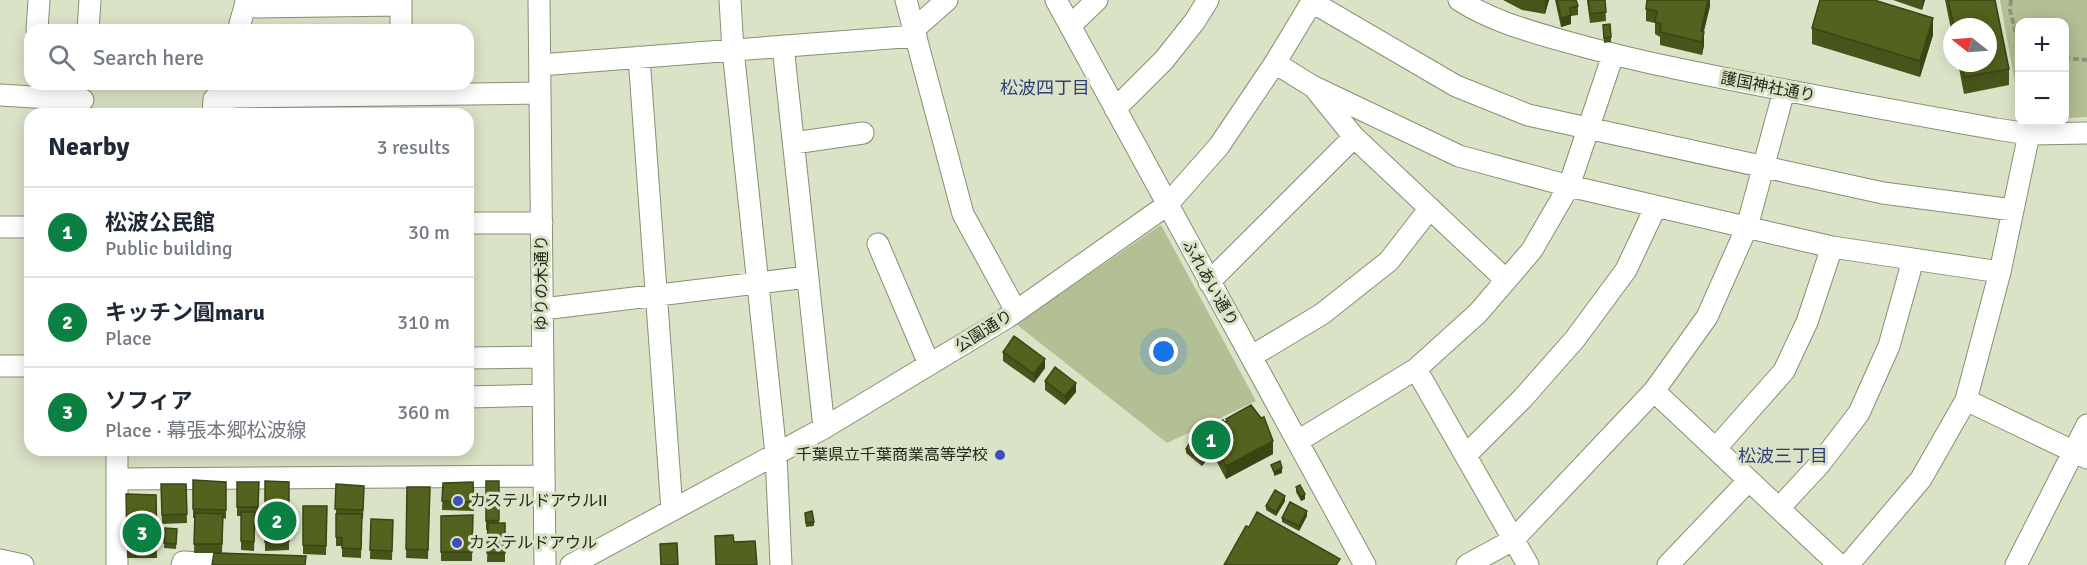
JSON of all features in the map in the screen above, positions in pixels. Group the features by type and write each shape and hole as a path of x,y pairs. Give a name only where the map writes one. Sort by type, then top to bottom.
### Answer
{"street":[{"path":"37,24 39,0"},
{"path":"88,24 90,0"},
{"name":"ゆりの木通り","path":"539,0 545,565"},
{"path":"730,0 733,50 776,454 781,565"},
{"path":"906,0 963,214 1016,311"},
{"path":"540,65 915,33 947,0"},
{"name":"ふれあい通り","path":"1056,0 1365,565"},
{"path":"1070,26 1097,0"},
{"path":"1115,109 1164,60 1195,21 1208,0"},
{"name":"護国神社通り","path":"1459,0 1475,10 1518,28 1613,55 1784,91 2029,134 2087,133"},
{"path":"1312,1 1456,86 1528,115 1883,193 2013,210"},
{"name":"公園通り","path":"571,565 824,428 930,364 1016,311 1167,205 1219,146 1275,63 1312,1"},
{"path":"240,24 246,4 401,3 401,24"},
{"path":"783,46 824,428"},
{"path":"1298,441 1416,369 1479,313 1532,250 1569,186 1613,55"},
{"path":"639,57 672,510"},
{"path":"1275,63 1312,86 1460,156 1569,186 1832,247 2000,272"},
{"path":"1312,86 1354,137 1506,280"},
{"path":"0,95 33,90 83,99"},
{"path":"213,108 214,99 236,91 402,98 540,93"},
{"path":"1467,565 1513,540 1654,391 1707,316 1746,227 1784,91"},
{"path":"794,143 863,133"},
{"path":"1848,565 1921,479 1966,400 2000,272 2029,134"},
{"path":"1209,282 1354,137"},
{"path":"1466,455 1575,339 1626,270 1656,206"},
{"path":"1252,356 1322,315 1389,261 1430,208"},
{"path":"474,223 542,223"},
{"path":"0,227 24,227"},
{"path":"878,244 930,364"},
{"path":"1716,448 1784,371 1807,322 1832,247"},
{"path":"1779,508 1819,465 1859,413 1888,346 1913,260"},
{"path":"543,309 807,278"},
{"path":"474,358 542,357"},
{"path":"0,366 24,366"},
{"path":"1416,369 1527,565"},
{"path":"1654,391 1839,565"},
{"path":"474,397 543,395"},
{"path":"1966,400 2081,455"},
{"path":"2016,565 2081,455 2087,425"},
{"path":"117,456 117,565"},
{"path":"117,479 544,476"},
{"path":"1668,565 1749,480"},
{"path":"0,560 23,565"},
{"path":"182,565 183,562 241,565"}],"path":[{"path":"2011,0 2010,10 2015,32"},
{"path":"2069,58 2087,60"}],"green space":[{"path":"2000,0 2087,0 2087,117 2069,118 2069,18 2015,18 2015,83"},
{"path":"1161,225 1256,401 1167,443 1016,324"}],"building":[{"path":"1557,0 1576,0 1578,6 1570,8 1571,15 1561,18"},
{"path":"1588,0 1605,0 1606,12 1590,14"},
{"path":"1647,0 1708,0 1701,31 1704,32 1702,42 1660,32 1661,24 1655,22 1657,11 1646,9"},
{"path":"1820,0 1874,0 1933,18 1920,61 1812,28"},
{"path":"1948,0 1995,0 2009,69 1997,71 1997,18 1952,18"},
{"path":"1610,24 1611,37 1604,38 1603,25"},
{"path":"1963,72 1992,72 1964,77"},
{"path":"1014,336 1045,359 1034,374 1003,352"},
{"path":"1055,367 1076,383 1065,396 1045,381"},
{"path":"1251,405 1261,418 1264,417 1273,441 1226,466 1208,431 1215,429 1213,425 1223,420 1227,421 1226,419"},
{"path":"1203,434 1210,448 1204,452 1197,437"},
{"path":"1189,444 1206,457 1202,461 1186,449"},
{"path":"1280,461 1282,468 1274,472 1271,465"},
{"path":"193,480 226,482 226,510 193,509"},
{"path":"265,481 289,482 289,541 265,542"},
{"path":"486,481 499,481 499,520 486,521"},
{"path":"237,482 259,482 258,507 237,507"},
{"path":"473,482 474,502 442,501 443,483"},
{"path":"161,484 186,484 187,514 162,515"},
{"path":"336,484 364,486 363,510 335,509"},
{"path":"1300,485 1305,494 1301,497 1296,487"},
{"path":"407,487 430,487 428,550 406,549"},
{"path":"1275,490 1285,496 1276,512 1266,506"},
{"path":"126,494 156,495 157,545 127,545"},
{"path":"1290,502 1307,511 1299,526 1282,518"},
{"path":"303,506 327,506 326,546 303,545"},
{"path":"812,511 814,522 806,523 805,513"},
{"path":"241,512 255,512 254,542 241,541"},
{"path":"1257,512 1340,559 1336,565 1224,565 1246,526 1249,527"},
{"path":"195,513 223,514 222,544 194,544"},
{"path":"336,514 362,514 361,549 342,548 342,538 336,537"},
{"name":"カステルドアウル","path":"473,515 472,552 441,552 441,516"},
{"path":"371,519 393,520 392,551 370,550"},
{"path":"488,523 505,523 505,553 487,553"},
{"path":"165,528 177,529 176,544 164,543"},
{"path":"733,535 734,542 755,541 757,565 716,565 715,536"},
{"path":"677,543 678,565 661,565 660,544"},
{"path":"214,553 306,556 305,565 212,565"}],"place":[{"name":"松波公民館","path":"1211,440"},
{"name":"千葉県立千葉商業高等学校","path":"1000,455"},
{"name":"カステルドアウルII","path":"458,501"},
{"name":"キッチン圓maru","path":"277,521"},
{"name":"ソフィア","path":"142,533"},
{"name":"カステルドアウル","path":"457,543"}],"district":[{"name":"松波四丁目","path":"1045,88"},
{"name":"松波三丁目","path":"1783,456"}]}
